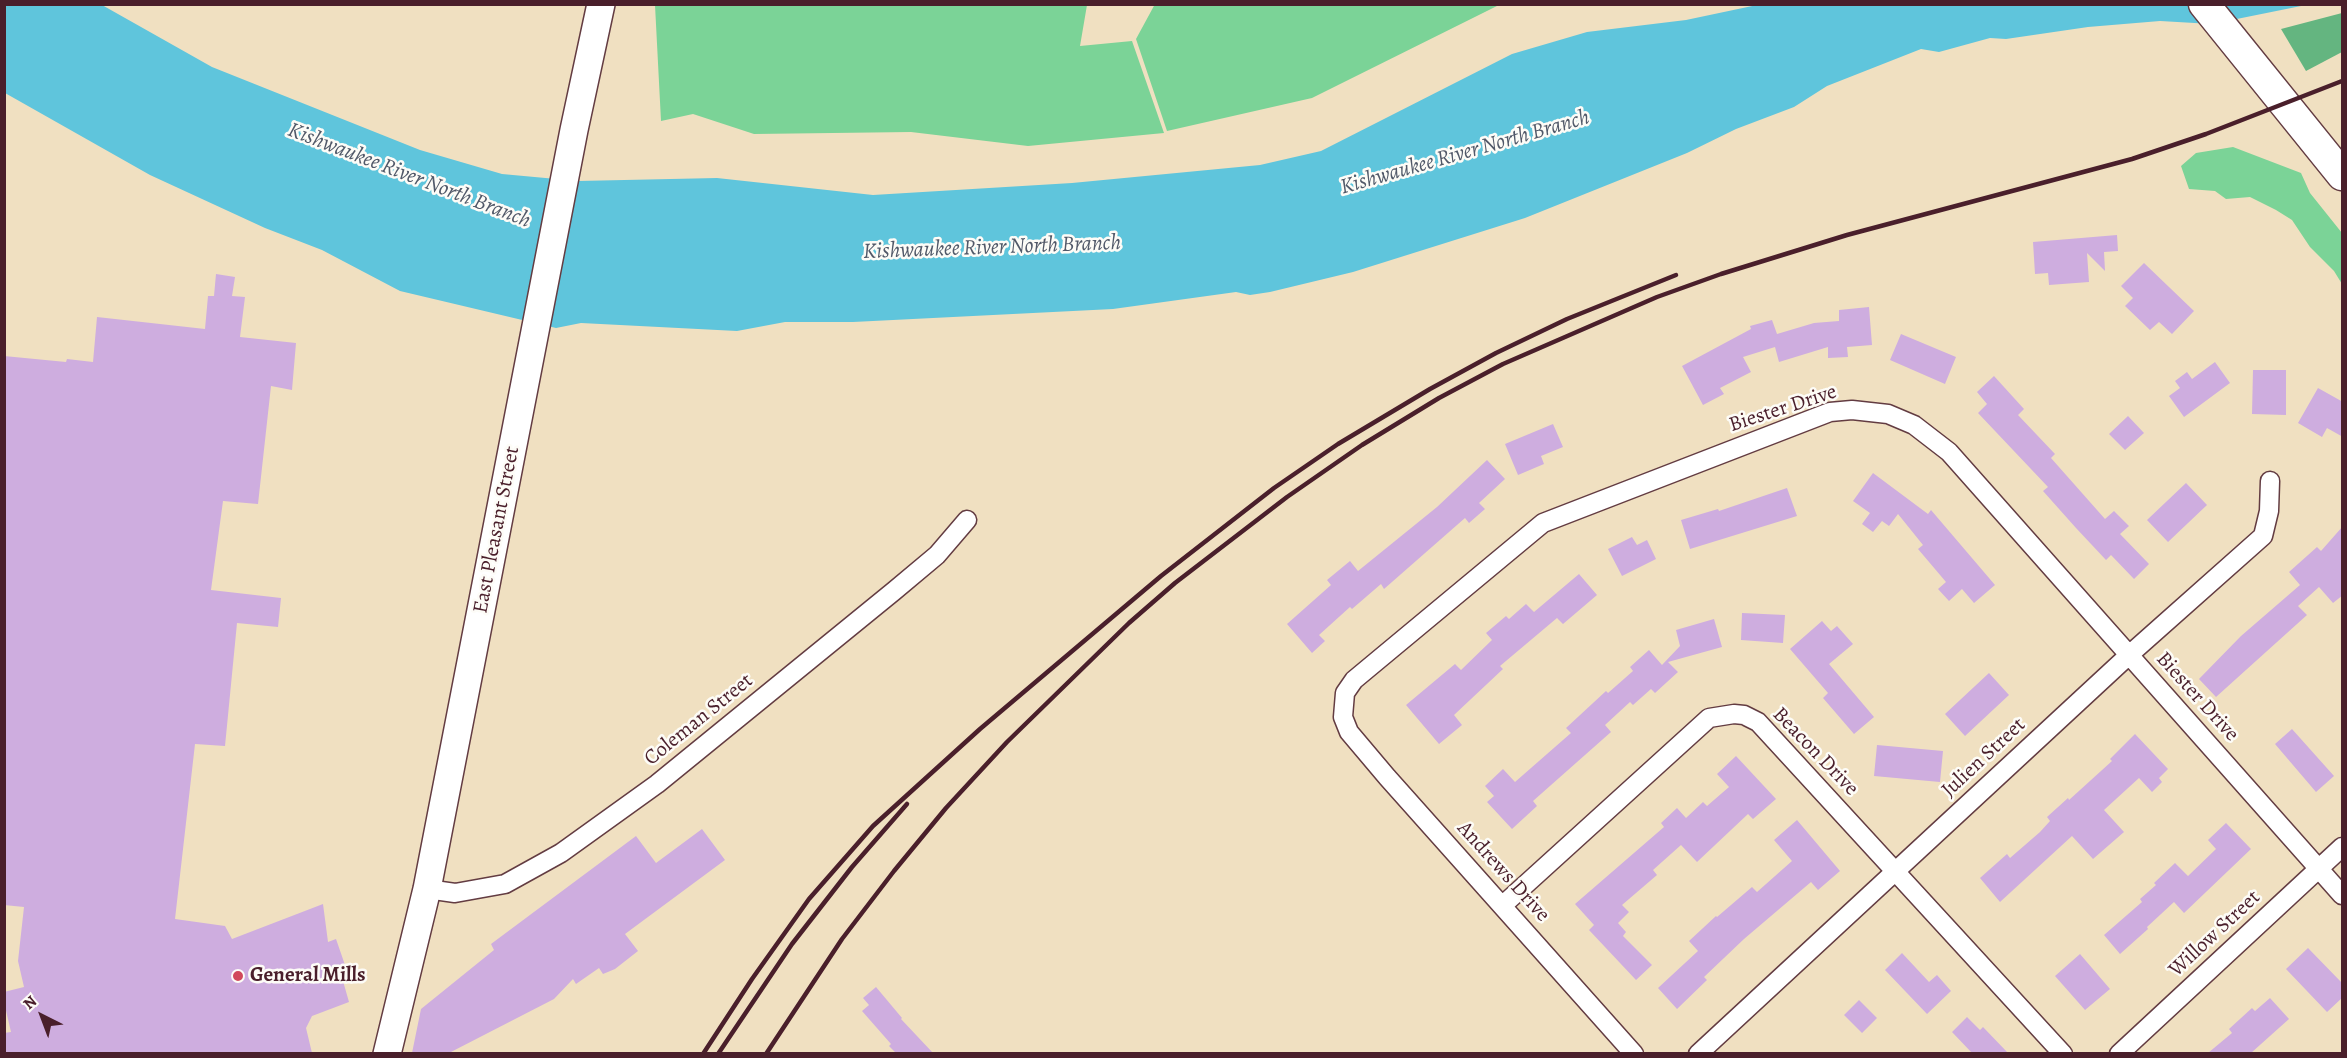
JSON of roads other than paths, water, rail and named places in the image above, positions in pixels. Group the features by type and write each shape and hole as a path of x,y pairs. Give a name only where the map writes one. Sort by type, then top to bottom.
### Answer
{"main road":[{"name":"East Pleasant Street","path":"387,1053 427,889 574,130 601,4"},
{"path":"2204,4 2343,175"}],"street":[{"name":"Biester Drive","path":"1342,717 1345,693 1354,680 1543,523 1830,412 1852,410 1888,414 1914,425 1949,452 2343,895"},
{"name":"Julien Street","path":"1698,1053 2129,655 2263,536 2269,511 2270,481"},
{"name":"Coleman Street","path":"427,889 455,893 504,884 561,853 657,784 937,555 967,520"},
{"name":"Beacon Drive","path":"1503,906 1709,718 1734,714 1744,716 1758,722 2063,1053"},
{"name":"Andrews Drive","path":"1342,717 1349,732 1387,777 1634,1053"},
{"name":"Willow Street","path":"2119,1053 2343,847"}],"water":[{"name":"Kishwaukee River North Branch","path":"5,5 102,5 212,67 420,150 502,174 578,181 717,178 873,195 1072,183 1260,165 1321,151 1512,54 1587,32 1686,20 1757,5 2306,5 2212,24 2160,21 2088,27 2006,39 1990,38 1939,52 1921,49 1827,86 1794,107 1736,129 1687,153 1525,218 1353,272 1270,292 1250,295 1236,292 1113,309 853,322 785,322 737,331 581,323 556,328 400,291 322,250 265,228 150,175 5,93"}],"railway":[{"path":"766,1054 842,939 894,871 946,808 1007,742 1129,623 1175,583 1287,497 1362,445 1439,398 1503,364 1657,297 1721,274 1847,235 2132,159 2206,134 2342,81"},
{"path":"703,1054 752,979 809,899 873,826 980,729 1161,576 1274,488 1338,444 1430,389 1496,353 1567,319 1676,275"},
{"path":"718,1054 792,944 852,867 907,804"}],"place":[{"name":"General Mills","path":"238,976"}]}
